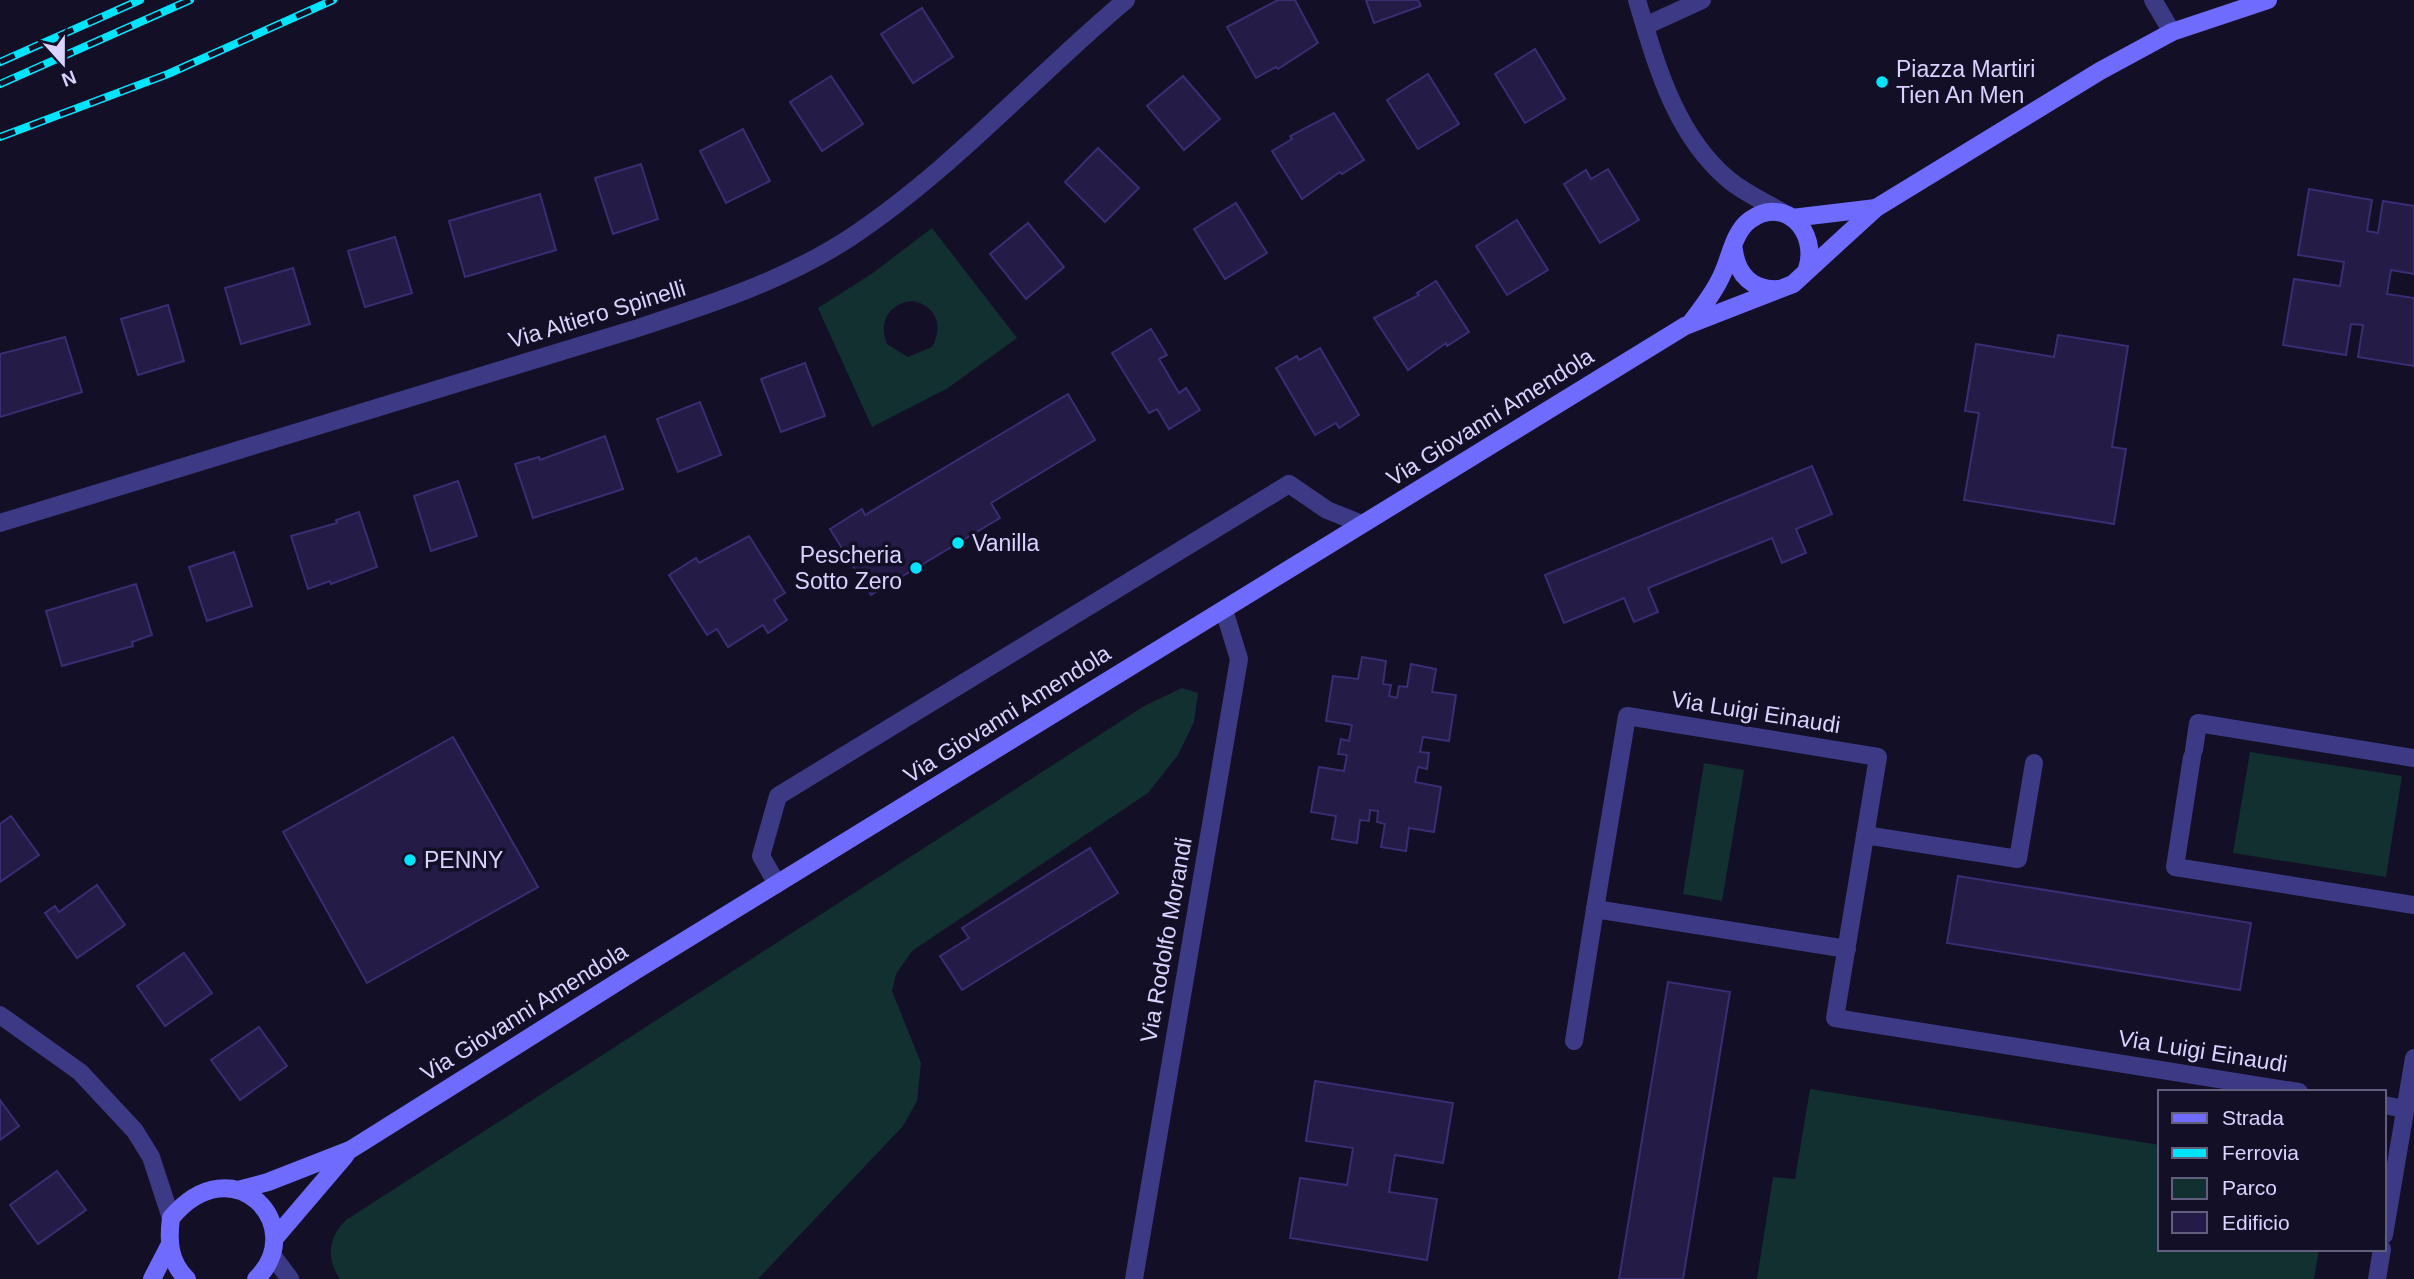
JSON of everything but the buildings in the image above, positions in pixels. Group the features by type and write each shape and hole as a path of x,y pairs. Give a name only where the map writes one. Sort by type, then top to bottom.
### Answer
{"street":[{"name":"Via Altiero Spinelli","path":"0,523 638,328 724,300 775,279 846,240 923,184 1061,54 1126,0"},
{"path":"1637,0 1666,89 1689,137 1729,180 1790,217 1808,235 1811,258 1807,268"},
{"path":"1645,26 1702,0"},
{"path":"2153,0 2172,32"},
{"name":"Via Giovanni Amendola","path":"171,1218 196,1194 211,1188 238,1190 280,1178 350,1150 777,884 1692,322 1793,284 1807,268 1877,208 2100,71 2172,32 2268,0"},
{"name":"Via Giovanni Amendola","path":"1692,322 1720,280 1742,227 1752,218 1776,213 1790,217 1877,208"},
{"path":"1734,250 1735,262 1748,282 1770,290 1782,289"},
{"path":"777,884 761,856 778,796 1289,484 1327,510 1362,524"},
{"name":"Via Rodolfo Morandi","path":"1134,1279 1239,659 1224,610"},
{"name":"Via Luigi Einaudi","path":"1574,1041 1627,716 1878,757 1835,1018 2286,1090"},
{"path":"2414,758 2198,723 2175,867 2414,905"},
{"path":"1865,835 2018,859 2034,763"},
{"path":"1595,909 1847,949"},
{"path":"0,1015 80,1072 135,1131 151,1157 171,1218 169,1246 175,1264 187,1279"},
{"path":"2386,1223 2414,1058"},
{"path":"2386,1105 2405,1109"},
{"name":"Via Giovanni Amendola","path":"256,1279 264,1271 274,1247 350,1150"},
{"path":"238,1190 252,1196 263,1207 271,1221 274,1247 290,1279"},
{"path":"152,1279 169,1246"},
{"path":"2377,1279 2382,1251"}],"green space":[{"path":"932,228 1017,338 948,388 872,427 818,308 873,273","holes":["912,301 920,303 936,318 936,339 932,347 908,357 887,344 885,322 897,306"]},
{"path":"1182,688 1198,693 1194,722 1178,755 1148,793 912,951 896,974 892,991 921,1063 917,1101 903,1126 758,1279 340,1279 332,1264 331,1248 332,1241 346,1220 1146,705"},
{"path":"2250,752 2402,776 2386,877 2233,853"},
{"path":"1704,763 1744,770 1722,901 1683,894"},
{"path":"1810,1089 2158,1145 2158,1251 2319,1251 2314,1279 1757,1279 1773,1177 1795,1179"}],"railway":[{"path":"0,62 140,0"},
{"path":"0,84 190,0"},
{"path":"0,137 168,74 333,0"}],"place":[{"name":"Piazza Martiri Tien An Men","path":"1882,82"},
{"name":"Vanilla","path":"958,543"},
{"name":"Pescheria Sotto Zero","path":"916,568"},
{"name":"PENNY","path":"410,860"}]}
